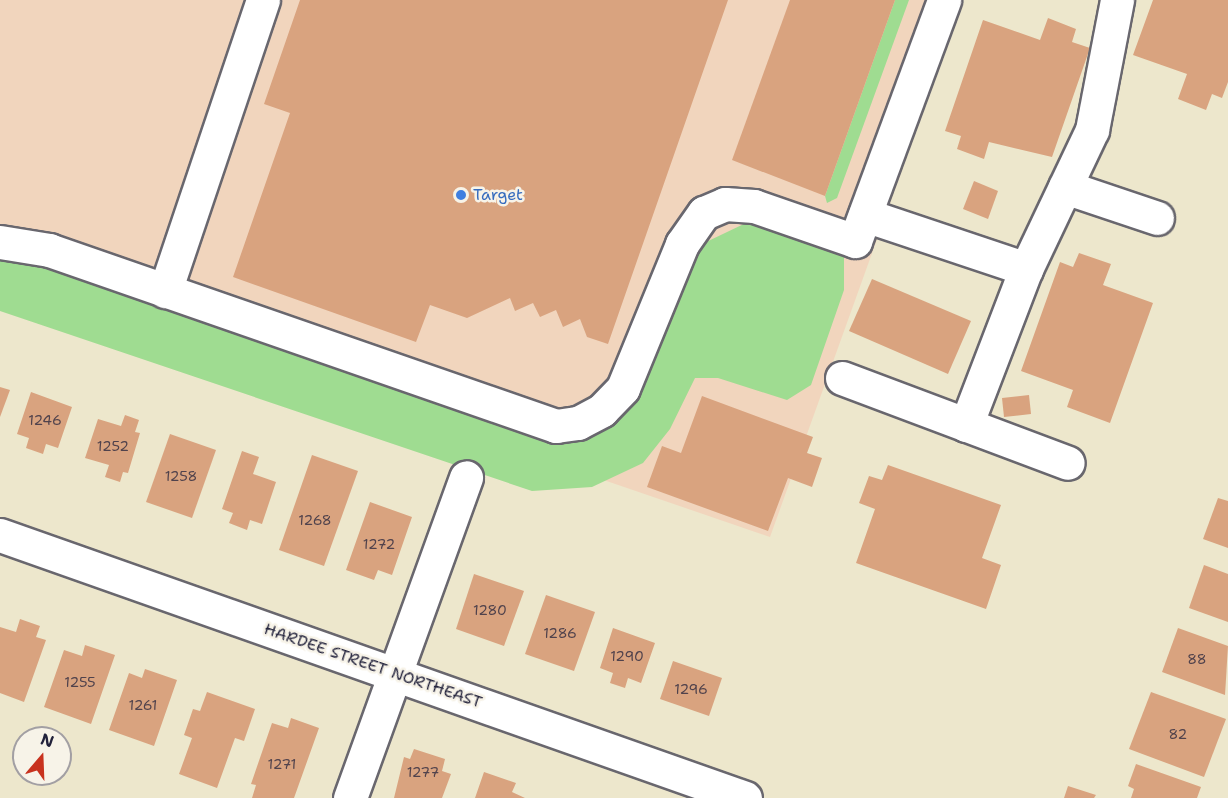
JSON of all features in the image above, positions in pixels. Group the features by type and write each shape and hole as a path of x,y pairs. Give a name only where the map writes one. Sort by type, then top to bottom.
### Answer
{"street":[{"path":"165,291 264,0"},
{"path":"860,228 944,0"},
{"path":"966,425 1026,269 1092,130 1117,0"},
{"path":"1065,187 1157,218"},
{"path":"0,242 50,250 556,426 578,423 602,410 623,388 682,244 704,213 725,204 754,206 860,228 1026,269"},
{"path":"842,378 1068,463"},
{"path":"350,798 466,477"},
{"name":"HARDEE STREET NORTHEAST","path":"0,535 745,798"}],"shaded area":[{"path":"0,0 963,0 770,537 0,273"}],"green space":[{"path":"895,0 909,0 837,198 827,203 825,196"},
{"path":"748,222 844,255 844,290 811,385 787,400 718,378 695,378 670,429 643,463 592,487 532,491 0,311 0,251 602,422 702,244"}],"building":[{"name":"Target","path":"300,0 728,0 608,344 587,337 580,319 563,327 556,310 540,317 533,303 515,311 510,298 467,318 430,305 416,342 233,277 290,113 264,104"},
{"path":"790,0 895,0 825,196 732,160"},
{"path":"1153,0 1228,0 1228,82 1222,98 1212,94 1206,110 1178,99 1187,74 1133,55"},
{"path":"1048,18 1076,29 1072,42 1090,48 1052,157 989,142 984,159 957,149 961,136 945,131 983,20 1040,40"},
{"path":"974,181 998,191 988,219 963,209"},
{"path":"1079,253 1111,264 1103,285 1153,303 1110,423 1067,407 1073,390 1021,371 1060,262 1073,267"},
{"path":"872,279 971,321 948,374 849,331"},
{"path":"0,387 10,390 0,417"},
{"path":"31,392 72,407 58,448 46,444 43,454 26,448 29,438 17,434"},
{"path":"1029,395 1031,414 1004,417 1002,398"},
{"path":"702,396 813,437 807,453 822,458 812,487 788,478 768,531 647,487 662,446 681,453"},
{"path":"125,415 139,420 135,432 140,433 128,473 123,472 120,482 105,477 109,465 85,458 98,419 121,426"},
{"path":"170,434 216,450 192,518 146,502"},
{"path":"242,451 259,457 253,474 276,482 262,524 250,520 247,530 229,523 233,513 222,509"},
{"path":"312,455 358,471 324,566 279,550"},
{"path":"888,465 1001,505 982,558 1001,565 986,609 856,563 875,509 859,503 869,476 882,480"},
{"path":"1218,498 1228,501 1228,548 1203,539"},
{"path":"370,502 412,517 392,575 378,570 374,580 346,570"},
{"path":"1204,565 1228,574 1228,622 1189,608"},
{"path":"474,574 524,591 504,646 456,629"},
{"path":"546,595 595,612 574,671 525,654"},
{"path":"20,619 40,626 36,637 46,640 24,702 0,693 0,627 16,632"},
{"path":"613,628 655,643 641,683 628,678 625,688 610,683 613,673 600,668"},
{"path":"1178,628 1228,646 1225,695 1162,672"},
{"path":"85,645 115,655 91,724 44,707 64,650 82,656"},
{"path":"673,661 722,678 709,716 660,699"},
{"path":"145,669 177,680 154,746 109,730 129,673 142,678"},
{"path":"207,692 255,709 244,741 235,738 217,788 179,774 192,738 184,735 193,709 200,711"},
{"path":"1151,692 1226,719 1204,777 1129,749"},
{"path":"291,718 319,728 294,798 252,798 256,785 251,784 272,723 288,728"},
{"path":"414,749 445,759 442,771 451,774 442,798 394,798 404,757 410,759"},
{"path":"1136,764 1201,787 1197,798 1131,798 1134,789 1128,786"},
{"path":"484,772 516,783 512,792 525,798 475,798"},
{"path":"1068,786 1096,795 1094,798 1064,798"}],"place":[{"name":"Target","path":"461,195"}]}
